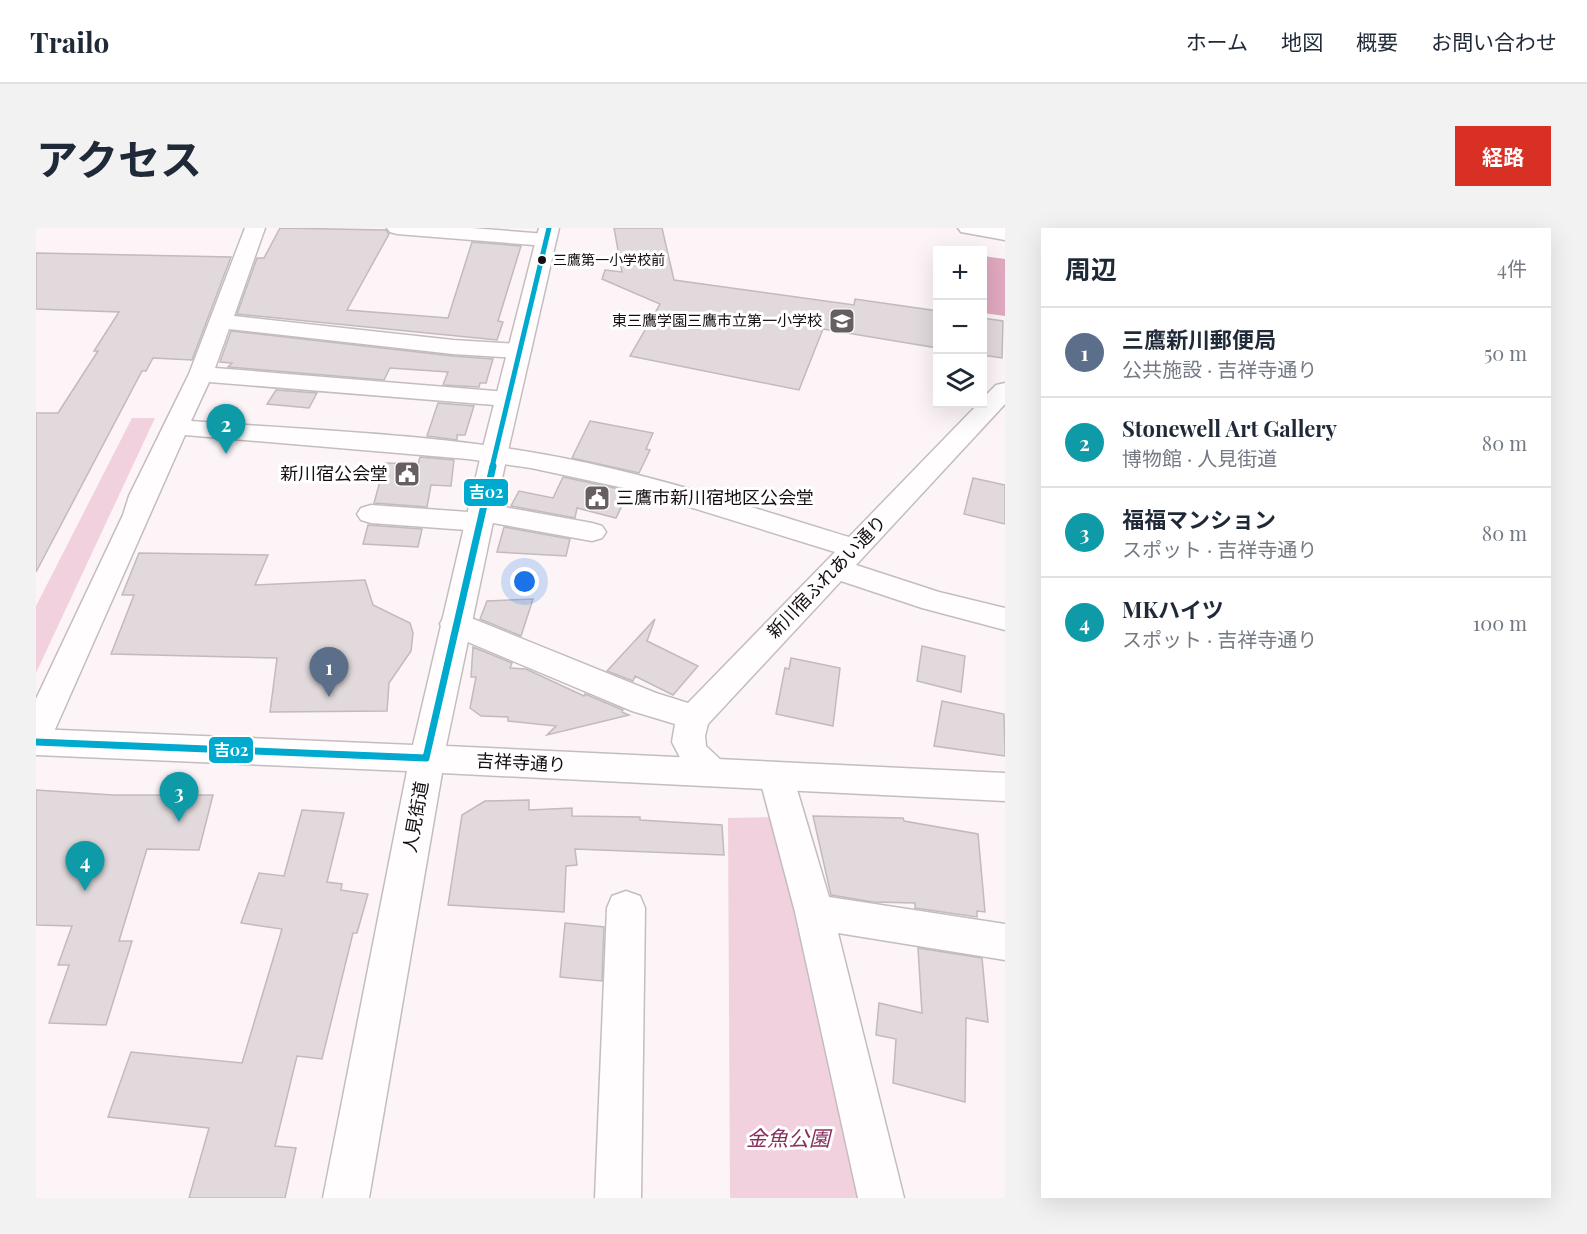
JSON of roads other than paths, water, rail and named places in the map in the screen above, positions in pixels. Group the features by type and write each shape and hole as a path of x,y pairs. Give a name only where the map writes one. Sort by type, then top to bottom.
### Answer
{"main road":[{"path":"36,734 201,374 255,228"},
{"path":"397,228 548,234"},
{"path":"968,228 1005,234"},
{"name":"人見街道","path":"346,1198 426,758 507,399 548,234"},
{"path":"220,321 419,344 519,351"},
{"path":"201,374 507,399"},
{"name":"新川宿ふれあい通り","path":"694,717 1005,390"},
{"path":"176,427 494,455 531,460 644,484 845,558 933,601 1005,619"},
{"path":"371,514 481,517 592,532"},
{"path":"455,624 644,702 694,717 687,735 691,754 711,772"},
{"name":"吉祥寺通り","path":"36,742 711,772 781,792 1005,787"},
{"path":"781,792 814,912 881,1198"},
{"path":"618,1198 626,908"},
{"path":"814,912 1005,942"}],"place":[{"name":"三鷹第一小学校前","path":"542,260"},
{"name":"東三鷹学園三鷹市立第一小学校","path":"842,321"},
{"name":"Stonewell Art Gallery","path":"226,454"},
{"name":"新川宿公会堂","path":"407,474"},
{"name":"三鷹市新川宿地区公会堂","path":"597,498"},
{"name":"三鷹新川郵便局","path":"329,697"},
{"name":"福福マンション","path":"179,822"},
{"name":"MKハイツ","path":"85,891"}],"park label":[{"name":"金魚公園","path":"788,1139"}]}
